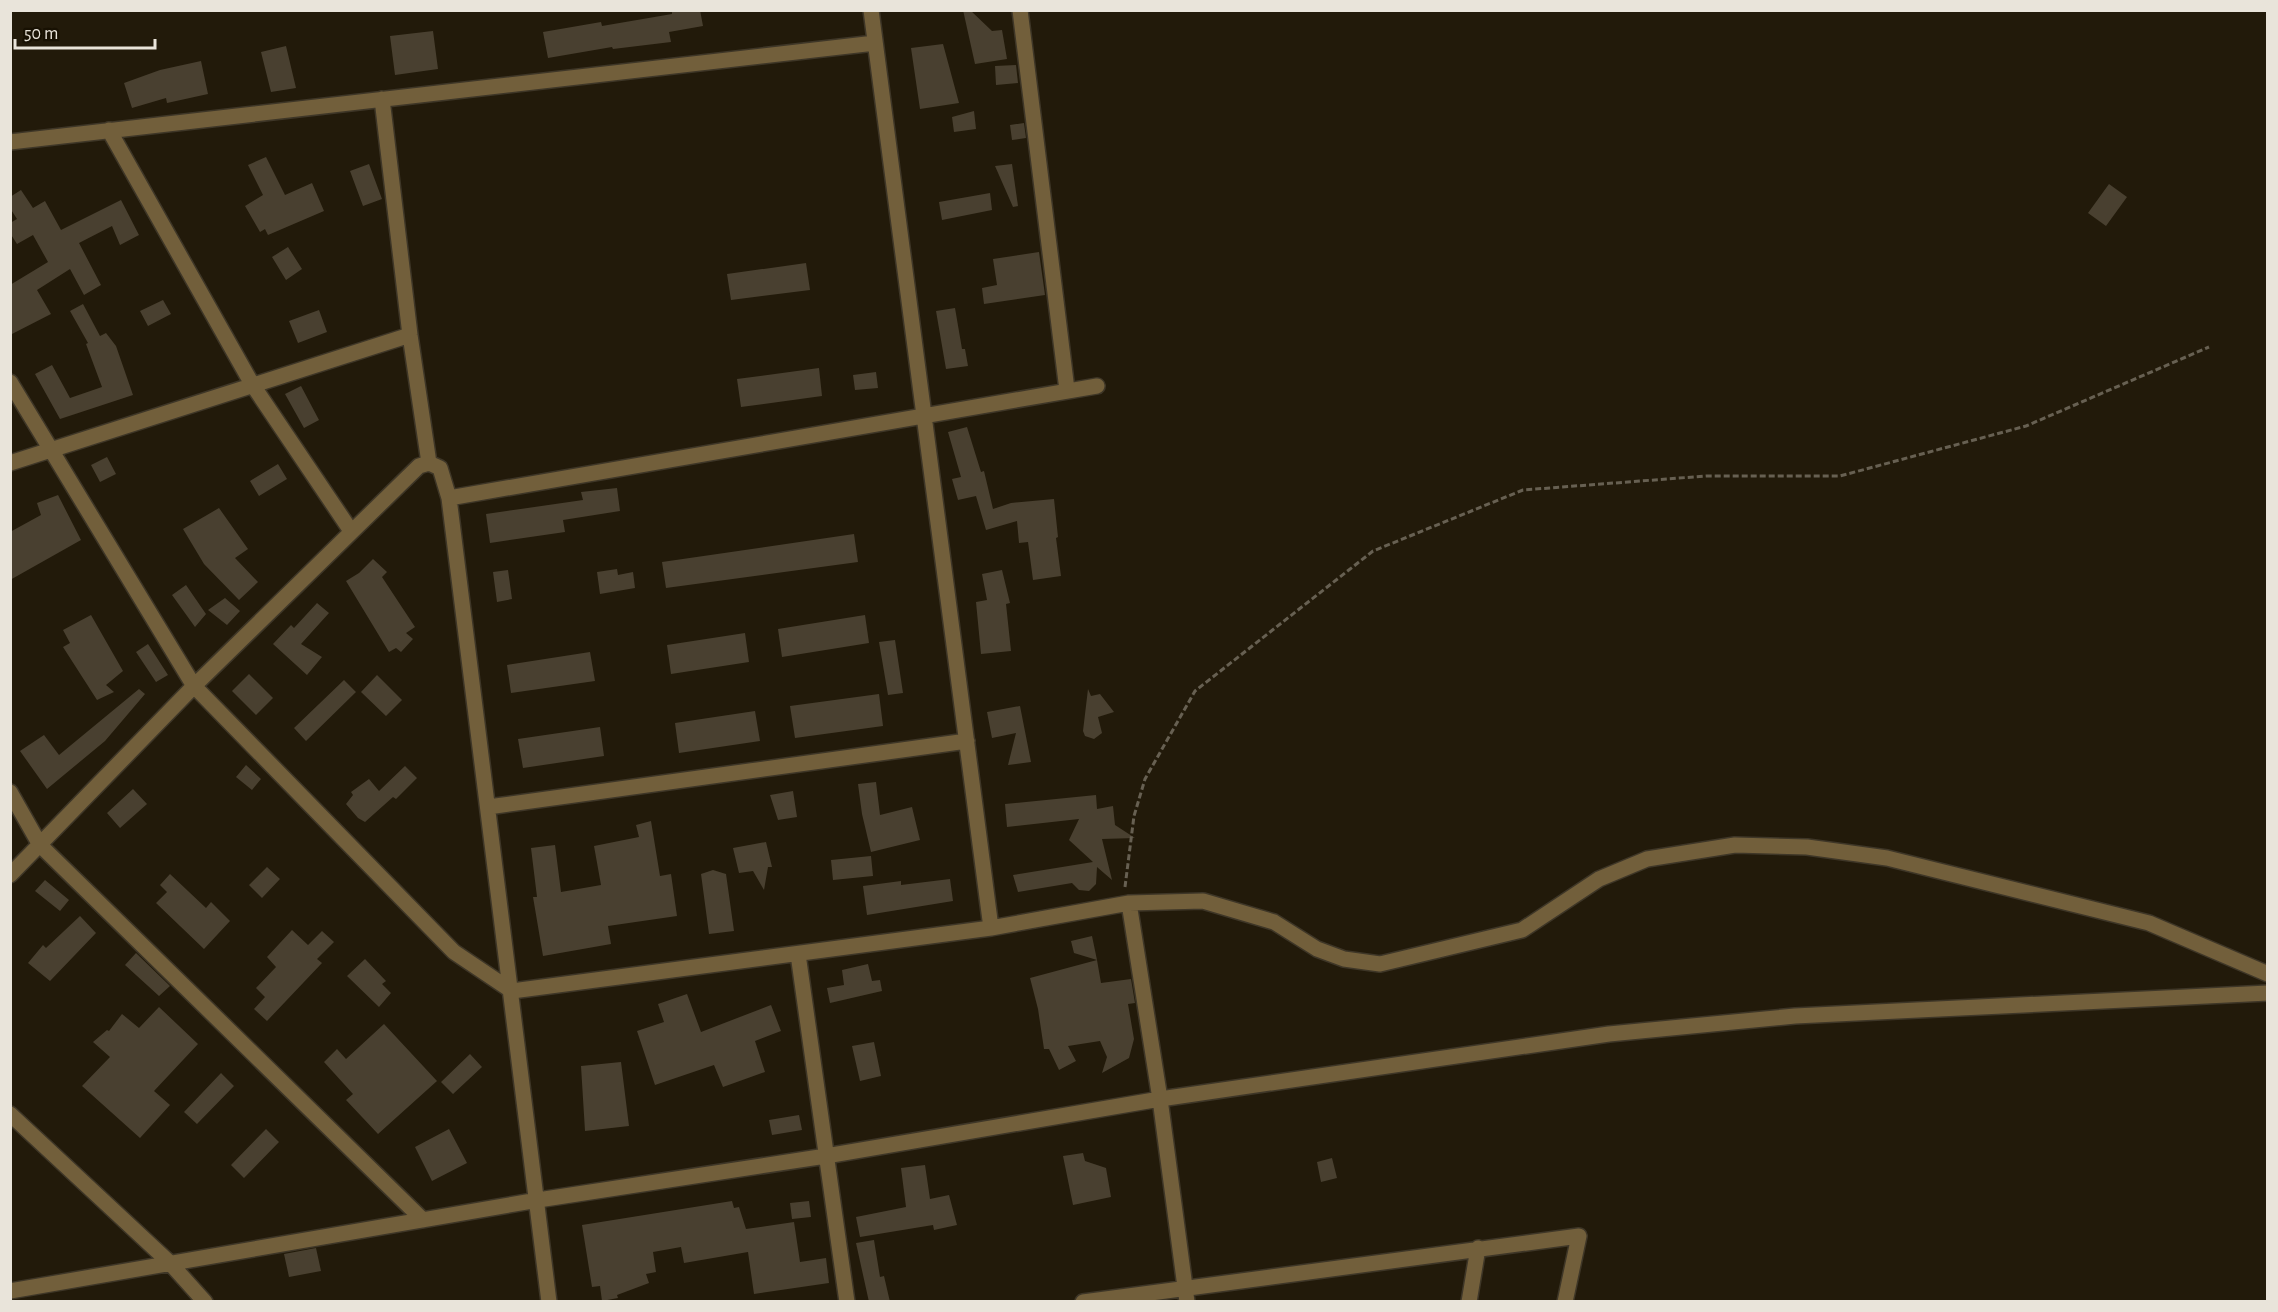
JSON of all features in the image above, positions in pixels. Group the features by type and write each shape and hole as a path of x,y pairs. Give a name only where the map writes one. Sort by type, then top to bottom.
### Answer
{"street":[{"path":"871,10 991,928"},
{"path":"1020,10 1067,390"},
{"path":"10,142 875,43"},
{"path":"382,99 410,335 429,463"},
{"path":"109,130 252,384 351,531"},
{"path":"10,463 410,335"},
{"path":"10,382 194,686 454,952 512,991 991,928 1129,903 1203,901 1274,922 1326,952 1344,959 1380,963 1522,930 1599,879 1647,859 1735,845 1807,847 1887,858 2149,923 2268,974"},
{"path":"449,498 1097,386"},
{"path":"10,875 194,686 419,466 429,463 440,468 449,498 549,1302"},
{"path":"488,807 967,741"},
{"path":"10,792 40,845 423,1220"},
{"path":"1129,903 1160,1099 1186,1295"},
{"path":"798,954 847,1302"},
{"path":"10,1291 538,1200 826,1156 1160,1099 1694,1024 1795,1016 2268,993"},
{"path":"10,1114 170,1263 205,1302"},
{"path":"1083,1302 1186,1295 1478,1248 1580,1236 1565,1302"},
{"path":"1469,1302 1478,1248"}],"path":[{"path":"1129,903 1125,885 1134,816 1145,779 1195,691 1373,551 1523,490 1706,477 1840,476 2026,426 2209,347"}],"building":[{"path":"672,10 700,10 703,26 669,32 671,42 613,49 612,47 548,58 543,32 601,22 602,26 672,14"},
{"path":"963,10 970,10 992,31 1002,30 1007,59 975,64"},
{"path":"433,31 438,69 395,75 390,36"},
{"path":"943,44 959,103 920,109 911,48"},
{"path":"286,46 296,88 271,92 261,52"},
{"path":"201,61 208,94 167,103 166,98 132,108 124,83 160,70"},
{"path":"1016,65 1018,83 996,85 995,66"},
{"path":"974,111 976,129 954,132 952,117"},
{"path":"1024,123 1026,138 1012,140 1010,125"},
{"path":"266,157 285,195 312,183 324,211 268,235 265,229 260,232 245,206 263,195 248,165"},
{"path":"369,164 382,199 363,206 350,171"},
{"path":"1012,164 1018,206 1013,207 995,166"},
{"path":"2109,184 2127,197 2106,226 2088,213"},
{"path":"21,190 33,208 45,201 61,230 121,200 139,235 120,245 112,226 79,243 101,285 84,295 70,269 37,290 51,314 10,335 10,285 48,262 33,235 17,244 10,233 10,223 17,219 10,208 10,197"},
{"path":"990,193 992,210 942,220 939,202"},
{"path":"288,247 302,269 286,280 272,257"},
{"path":"1039,252 1045,295 984,304 982,288 997,285 993,259"},
{"path":"806,263 810,290 731,300 727,274"},
{"path":"163,300 171,314 148,326 140,311"},
{"path":"83,304 100,336 106,333 116,346 133,395 60,419 35,374 52,365 70,398 102,387 86,344 88,343 70,311"},
{"path":"955,308 962,349 965,349 968,366 946,369 936,311"},
{"path":"319,310 327,332 298,343 289,321"},
{"path":"819,368 822,396 741,407 737,379"},
{"path":"876,372 878,388 855,390 853,375"},
{"path":"301,386 319,420 304,428 285,394"},
{"path":"967,427 981,472 984,471 993,509 1011,503 1054,499 1061,576 1033,580 1028,542 1019,543 1017,521 986,530 976,496 958,500 952,479 961,477 948,432"},
{"path":"107,457 116,474 100,482 91,465"},
{"path":"278,464 287,479 259,496 250,481"},
{"path":"617,488 620,511 563,520 565,532 490,543 486,514 583,500 581,492"},
{"path":"58,495 81,540 10,580 10,532 41,515 37,503"},
{"path":"219,508 248,549 235,558 258,582 239,600 204,564 183,529"},
{"path":"854,534 858,562 666,588 662,562"},
{"path":"373,559 387,572 382,577 415,627 406,633 413,639 401,652 396,648 389,652 346,581 359,573"},
{"path":"617,569 618,575 633,572 635,588 600,594 597,572"},
{"path":"508,570 512,599 497,602 493,572"},
{"path":"1002,570 1010,603 1006,604 1011,651 981,654 976,602 987,600 982,574"},
{"path":"186,585 206,614 195,627 172,595"},
{"path":"225,598 240,611 227,625 208,610"},
{"path":"317,603 329,613 301,644 322,657 307,675 273,644 291,625 294,628"},
{"path":"91,615 123,671 106,685 114,692 97,700 63,647 70,643 63,630"},
{"path":"865,615 869,643 782,657 778,629"},
{"path":"745,633 749,662 671,674 667,645"},
{"path":"895,640 903,693 888,695 879,642"},
{"path":"148,644 168,675 156,682 136,652"},
{"path":"590,652 595,681 511,693 507,665"},
{"path":"249,674 273,698 256,715 232,691"},
{"path":"377,675 402,700 386,716 361,692"},
{"path":"344,680 356,692 306,741 294,728"},
{"path":"139,689 145,694 105,741 47,789 20,751 44,735 59,755"},
{"path":"1088,689 1091,696 1100,694 1114,712 1098,717 1102,733 1094,739 1085,736 1083,731"},
{"path":"879,694 883,726 795,738 790,706"},
{"path":"1020,706 1031,762 1008,765 1016,733 992,738 987,712"},
{"path":"755,711 760,741 679,753 675,723"},
{"path":"600,727 604,756 523,768 518,739"},
{"path":"246,765 261,779 252,790 236,777"},
{"path":"405,766 417,778 396,799 393,797 365,822 358,818 346,804 353,795 351,792 369,779 379,791"},
{"path":"876,782 880,815 912,807 920,840 871,852 858,784"},
{"path":"133,789 147,804 120,828 107,813"},
{"path":"793,791 797,817 778,820 770,795"},
{"path":"1096,795 1097,809 1113,806 1115,825 1135,838 1102,839 1112,880 1097,867 1096,884 1089,891 1079,890 1072,883 1018,892 1013,875 1093,862 1069,840 1079,819 1007,827 1005,804"},
{"path":"651,821 660,876 671,874 677,916 608,926 611,944 543,956 533,897 537,897 531,848 555,845 561,892 601,885 594,846 639,837 636,825"},
{"path":"766,842 772,867 768,867 764,890 753,871 739,873 733,848"},
{"path":"871,856 873,876 833,880 831,860"},
{"path":"267,867 280,879 262,898 249,885"},
{"path":"713,870 726,874 734,931 709,934 701,874"},
{"path":"170,874 206,908 211,902 230,921 204,949 156,903 167,892 160,885"},
{"path":"950,879 953,901 867,915 863,886 901,881 901,885"},
{"path":"45,880 69,900 60,911 35,891"},
{"path":"80,916 96,933 50,981 28,963 43,945 46,948"},
{"path":"292,930 308,945 322,931 334,942 317,959 322,963 267,1021 254,1009 265,997 256,988 276,967 267,957"},
{"path":"1092,936 1097,960 1074,953 1071,941"},
{"path":"136,953 170,986 159,996 125,965"},
{"path":"365,959 386,981 382,984 391,993 379,1007 347,976"},
{"path":"1097,960 1101,983 1131,979 1135,1003 1128,1004 1134,1039 1129,1058 1102,1073 1107,1057 1100,1041 1068,1046 1076,1061 1059,1070 1049,1049 1044,1049 1038,1009 1030,978"},
{"path":"868,964 872,981 880,980 882,991 830,1003 827,988 844,985 842,970"},
{"path":"687,994 701,1032 771,1005 781,1031 755,1041 765,1072 723,1087 714,1065 655,1085 637,1031 664,1022 658,1004"},
{"path":"159,1007 198,1044 154,1091 170,1105 140,1138 82,1086 110,1057 93,1042 107,1030 109,1031 122,1014 139,1028"},
{"path":"384,1024 437,1081 378,1134 346,1100 353,1094 324,1062 337,1049 346,1059"},
{"path":"874,1042 881,1076 860,1081 852,1046"},
{"path":"470,1054 482,1067 453,1094 441,1082"},
{"path":"621,1062 629,1126 585,1131 581,1066"},
{"path":"221,1073 234,1086 197,1124 184,1112"},
{"path":"799,1115 802,1130 772,1135 769,1120"},
{"path":"266,1129 279,1142 244,1178 231,1165"},
{"path":"449,1129 467,1163 432,1181 415,1147"},
{"path":"1083,1153 1085,1161 1106,1168 1111,1197 1073,1205 1063,1156"},
{"path":"1332,1158 1337,1178 1321,1182 1317,1162"},
{"path":"925,1165 930,1199 949,1195 957,1225 934,1230 933,1225 860,1237 856,1217 906,1207 901,1168"},
{"path":"732,1201 734,1208 739,1207 746,1229 794,1222 800,1262 826,1258 829,1283 754,1294 748,1252 684,1263 681,1247 653,1252 656,1272 646,1274 649,1283 617,1295 618,1298 602,1301 600,1286 592,1287 582,1225"},
{"path":"809,1201 811,1217 792,1219 790,1203"},
{"path":"874,1240 880,1277 884,1276 890,1302 869,1302 856,1243"},
{"path":"316,1248 321,1271 289,1277 284,1254"}]}
